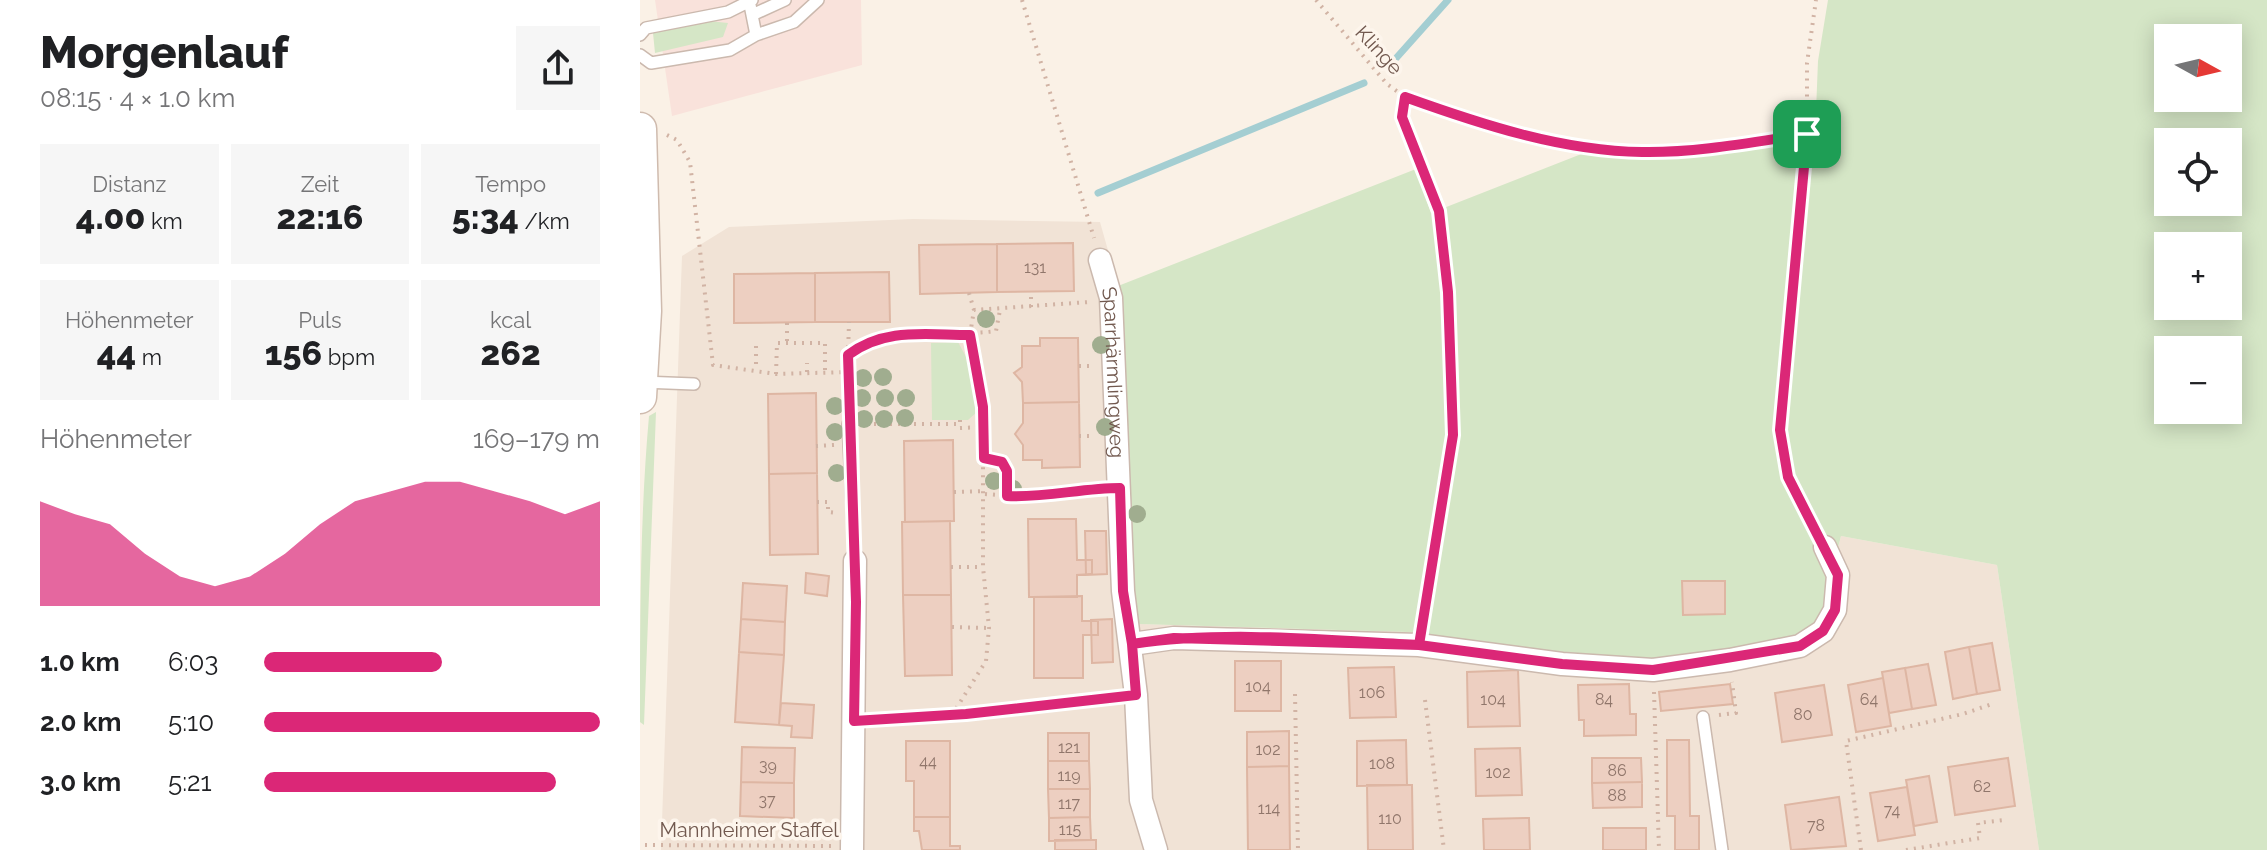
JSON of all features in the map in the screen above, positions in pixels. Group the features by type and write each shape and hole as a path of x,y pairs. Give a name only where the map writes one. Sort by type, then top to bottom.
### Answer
{"main road":[{"path":"641,389 650,131"}],"street":[{"name":"Sparrhärmlingweg","path":"1100,260 1111,298 1123,591 1132,644 1141,800 1156,850"},
{"path":"1132,644 1174,638 1419,645 1562,664 1653,670 1730,660 1800,646 1823,631 1835,610 1838,575 1825,547"},
{"path":"852,848 855,561"}],"lane":[{"path":"752,15 785,0"},
{"path":"640,55 651,63 730,50 756,35 794,22 818,0"},
{"path":"640,35 646,28 728,12 751,1 756,35"},
{"path":"641,389 694,384"},
{"path":"848,424 855,561"},
{"path":"1703,717 1722,850"}],"path":[{"name":"Sparrhärmlingweg","path":"1022,0 1100,260"},
{"name":"Klinge","path":"1316,0 1356,51 1405,97 1472,121 1581,146 1641,152 1693,150 1807,134"},
{"path":"1816,0 1807,63 1807,134 1780,430 1788,477 1825,547"},
{"path":"1405,97 1402,117 1439,211 1448,292 1453,435 1419,645"},
{"path":"650,131 677,140 690,162 713,365 776,374 848,372"},
{"path":"1031,292 1031,307"},
{"path":"952,715 986,661 989,628 983,567 983,427 970,335 974,310 969,293"},
{"path":"974,310 1074,306"},
{"path":"848,355 861,346 889,336 938,332 970,335 996,331 1000,310"},
{"path":"849,322 848,424 960,422 960,428 983,427"},
{"path":"787,323 787,343"},
{"path":"938,332 938,343"},
{"path":"776,374 777,343 825,343 825,372"},
{"path":"756,346 756,370"},
{"path":"807,363 807,372"},
{"path":"816,446 826,445"},
{"path":"984,458 1002,462 1007,471 1007,496"},
{"path":"954,492 1038,498 1070,491 1120,488"},
{"path":"817,502 828,502"},
{"path":"951,567 983,567"},
{"path":"952,627 989,628"},
{"path":"1703,717 1736,713 1730,660"},
{"path":"1653,670 1659,850"},
{"path":"1295,694 1298,850"},
{"path":"854,721 952,715 1136,695"},
{"path":"1425,700 1444,850"},
{"path":"1861,850 1846,741 1963,714 1992,704"},
{"path":"1906,850 1980,838 1978,823 2005,820"},
{"name":"Mannheimer Staffel","path":"645,845 852,848"}],"shaded area":[{"path":"655,0 861,0 862,65 672,116"},
{"path":"913,219 1100,222 1118,286 1138,624 1407,632 1427,637 1828,590 1841,536 1997,565 2039,850 661,850 682,256 729,227"}],"green space":[{"path":"1828,0 2267,0 2267,850 2039,850 1997,565 1841,536 1820,618 1799,639 1648,664 1407,632 1138,624 1131,590 1118,286 1416,169 1431,213 1589,151 1640,157 1695,157 1815,136 1818,61"},
{"path":"709,21 728,23 723,37 655,53 653,33"},
{"path":"958,342 972,368 977,412 968,420 932,420 931,343"},
{"path":"656,412 644,725 640,722 642,530 649,416"}],"building":[{"path":"1073,243 1074,291 997,292 997,244"},
{"path":"997,244 997,292 920,294 919,245"},
{"path":"889,272 890,322 815,322 815,273"},
{"path":"815,273 815,322 734,323 734,274"},
{"path":"1040,338 1078,338 1079,402 1023,403 1022,382 1014,373 1022,367 1022,346 1040,346"},
{"path":"816,393 817,473 769,474 768,394"},
{"path":"1079,402 1080,467 1042,468 1042,460 1023,460 1023,445 1015,434 1023,423 1023,403"},
{"path":"953,440 954,521 905,522 904,441"},
{"path":"817,473 818,554 770,555 769,474"},
{"path":"1028,519 1076,519 1077,560 1092,560 1092,574 1077,575 1077,597 1029,597"},
{"path":"950,521 951,595 903,595 902,522"},
{"path":"1085,531 1106,531 1107,574 1086,575"},
{"path":"806,573 829,576 827,596 805,593"},
{"path":"1682,581 1725,581 1725,614 1683,615"},
{"path":"743,583 787,586 785,622 741,619"},
{"path":"903,595 951,595 952,675 905,676"},
{"path":"1082,596 1082,621 1098,621 1098,635 1083,635 1083,678 1034,678 1034,597"},
{"path":"741,619 785,622 784,655 739,652"},
{"path":"1112,619 1113,662 1092,663 1091,620"},
{"path":"1992,643 2000,690 1977,694 1969,647"},
{"path":"1969,647 1977,694 1953,699 1945,652"},
{"path":"739,652 784,655 779,725 735,722"},
{"path":"1235,661 1281,661 1281,711 1235,711"},
{"path":"1928,664 1936,705 1912,709 1905,668"},
{"path":"1394,667 1396,717 1350,718 1348,668"},
{"path":"1905,668 1912,709 1889,713 1882,672"},
{"path":"1518,670 1520,726 1468,727 1467,672"},
{"path":"1883,678 1891,726 1856,732 1848,685"},
{"path":"1629,684 1630,714 1636,714 1636,735 1584,736 1584,720 1579,720 1578,685"},
{"path":"1730,684 1733,704 1661,711 1659,692"},
{"path":"1824,685 1832,735 1782,742 1775,693"},
{"path":"781,703 814,705 812,738 791,737 792,726 779,725"},
{"path":"1289,731 1289,766 1247,767 1247,732"},
{"path":"1048,733 1089,733 1089,761 1048,761"},
{"path":"1406,740 1407,785 1357,786 1357,741"},
{"path":"1667,740 1689,740 1690,816 1699,816 1699,850 1675,850 1675,816 1667,816"},
{"path":"906,741 950,741 950,817 914,817 914,781 906,781"},
{"path":"742,747 795,748 794,783 741,782"},
{"path":"1520,748 1522,795 1476,796 1475,749"},
{"path":"1592,758 1641,758 1642,782 1592,783"},
{"path":"2008,758 2015,806 1955,815 1948,767"},
{"path":"1048,761 1089,761 1090,789 1048,789"},
{"path":"1289,766 1290,850 1248,850 1247,767"},
{"path":"1929,776 1937,822 1914,826 1906,780"},
{"path":"741,782 794,783 794,818 740,816"},
{"path":"1642,782 1642,807 1593,808 1592,783"},
{"path":"1367,785 1412,785 1413,850 1368,850"},
{"path":"1907,787 1915,835 1878,841 1870,793"},
{"path":"1048,789 1090,789 1090,817 1049,818"},
{"path":"1839,797 1846,846 1791,850 1785,805"},
{"path":"914,817 950,817 950,846 960,846 960,850 922,850 919,831 914,831"},
{"path":"1090,817 1091,840 1049,841 1049,818"},
{"path":"1529,818 1530,850 1484,850 1483,819"},
{"path":"1603,828 1646,828 1646,850 1603,850"},
{"path":"1055,840 1096,840 1096,850 1055,850"}],"waterway":[{"path":"1390,65 1448,0"},
{"path":"1098,193 1364,83"}],"route":[{"path":"1807,134 1693,150 1641,152 1581,146 1472,121 1405,97 1402,117 1439,211 1448,292 1453,435 1419,645 1347,641 1274,638 1174,638 1132,644 1136,695 966,714 854,721 856,602 848,355 861,346 889,336 914,333 970,335 983,407 984,458 1002,462 1007,471 1007,496 1038,498 1070,491 1120,488 1123,591 1132,644 1174,638 1274,638 1419,645 1562,664 1653,670 1730,660 1800,646 1823,631 1835,610 1838,575 1788,477 1780,430 1807,134"}]}
